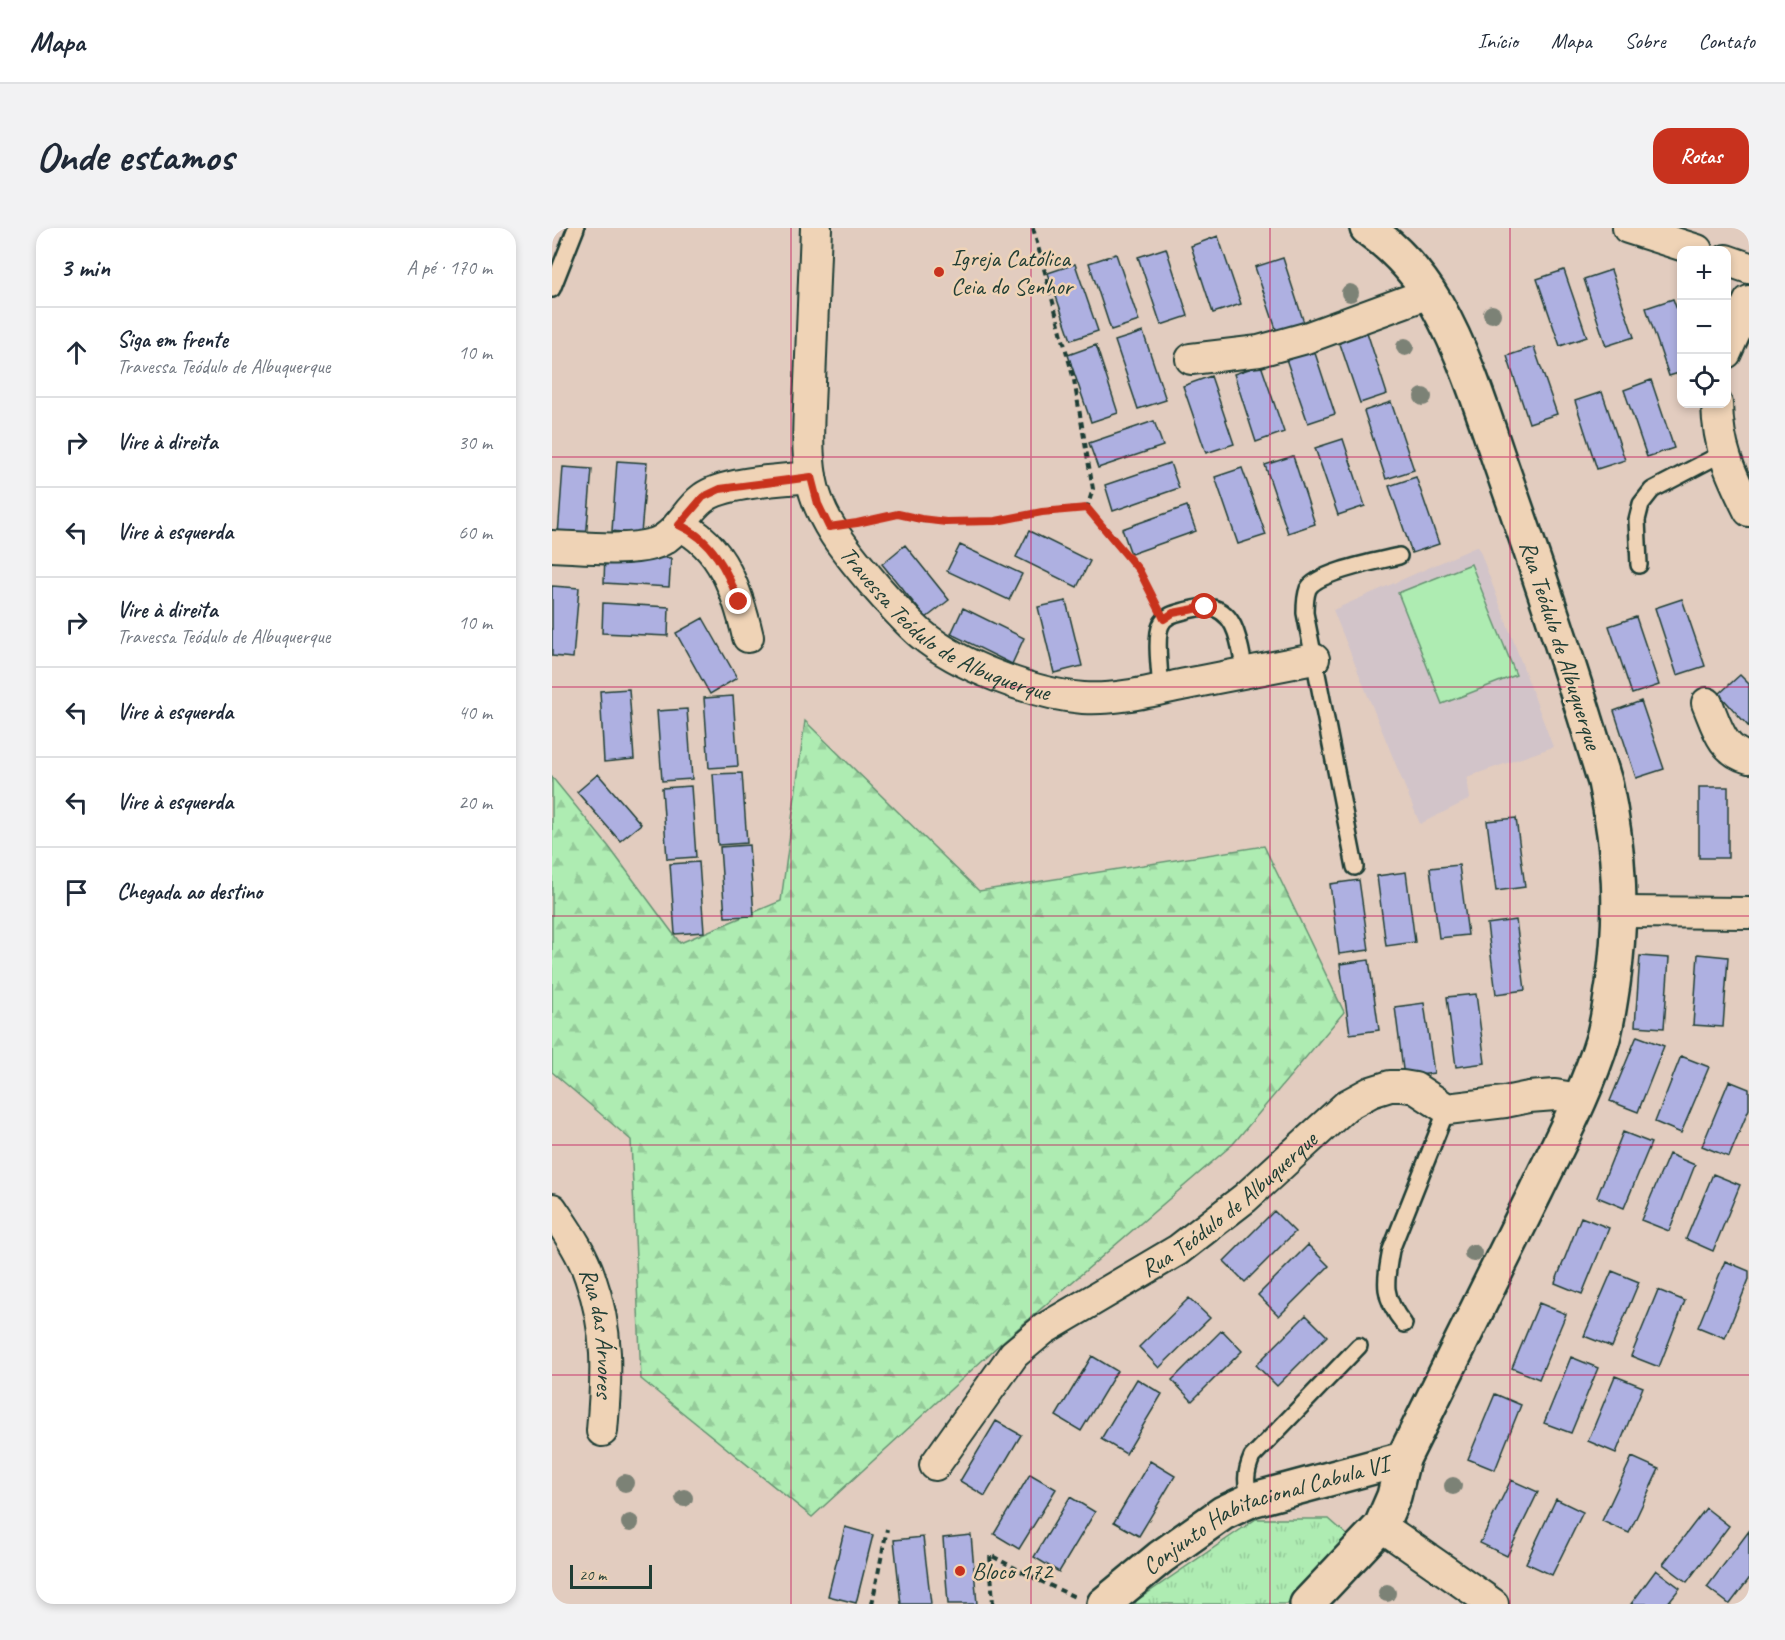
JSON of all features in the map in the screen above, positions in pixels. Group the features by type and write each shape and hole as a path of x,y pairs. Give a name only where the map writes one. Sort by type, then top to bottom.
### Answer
{"street":[{"name":"Travessa Teódulo de Albuquerque","path":"816,228 809,434 811,477 818,504 829,527 857,565 898,612 921,634 945,652 1018,684 1083,698 1118,697 1314,658"},
{"name":"Rua Teódulo de Albuquerque","path":"1307,1604 1381,1526 1394,1496 1402,1460 1580,1099 1603,1036 1616,959 1620,912 1612,814 1596,753 1474,388 1456,341 1437,303 1386,242 1367,228"},
{"path":"1629,228 1685,246"},
{"path":"1731,262 1749,268"},
{"path":"1191,359 1259,351 1306,338 1429,293"},
{"path":"1731,342 1749,301"},
{"path":"1717,408 1723,453 1749,511"},
{"path":"552,546 620,548 655,544 667,537 703,497 720,489 811,477"},
{"path":"679,525 702,539 724,568 739,602 748,637"},
{"path":"1707,703 1722,739 1736,755 1749,758"},
{"path":"1620,912 1749,913"},
{"name":"Rua Teódulo de Albuquerque","path":"935,1465 1014,1354 1044,1329 1178,1250 1245,1198 1347,1105 1371,1092 1390,1086 1403,1086 1414,1088 1447,1109"},
{"path":"1447,1109 1555,1095 1580,1099"},
{"name":"Rua das Árvores","path":"552,1209 576,1246 590,1275 603,1325 606,1360 602,1431"},
{"name":"Conjunto Habitacional Cabula VI","path":"1093,1602 1223,1513 1251,1500 1402,1460"},
{"path":"1381,1526 1494,1604"}],"lane":[{"path":"552,289 576,228"},
{"path":"1639,565 1637,520 1641,504 1652,490 1723,453"},
{"path":"1355,867 1305,612 1305,600 1309,588 1318,579 1399,556"},
{"path":"1161,689 1158,636 1164,619 1173,613 1205,607 1215,608 1226,614 1234,624 1245,672"},
{"path":"1404,1324 1393,1310 1386,1294 1386,1274 1391,1250 1447,1109"},
{"path":"1251,1500 1246,1488 1246,1478 1252,1457 1359,1346"}],"path":[{"path":"1033,228 1074,380 1093,489 1087,508"},
{"path":"829,527 898,514 946,522 996,521 1042,512 1087,508"},
{"path":"1087,508 1139,570 1164,619"},
{"path":"872,1604 888,1529"},
{"path":"993,1604 990,1555 1036,1579 1093,1602"}],"shaded area":[{"path":"1478,546 1553,747 1467,777 1470,799 1420,824 1333,610"}],"green space":[{"path":"1471,564 1516,675 1442,704 1398,593"},
{"path":"805,721 979,891 1264,846 1344,1012 1233,1144 1000,1344 812,1517 641,1379 631,1140 552,1072 552,777 609,847 680,943 781,901"},
{"path":"1256,1519 1329,1519 1354,1541 1293,1604 1135,1604 1136,1601"}],"building":[{"path":"1218,236 1241,304 1213,313 1191,246"},
{"path":"1166,248 1188,316 1161,325 1138,257"},
{"path":"1116,254 1139,321 1111,330 1089,263"},
{"path":"1283,258 1305,326 1278,335 1255,267"},
{"path":"1075,264 1098,331 1071,340 1048,273"},
{"path":"1564,270 1587,337 1560,346 1537,279"},
{"path":"1611,270 1634,337 1606,346 1584,279"},
{"path":"1673,299 1677,310 1677,374 1669,376 1646,308"},
{"path":"1365,326 1387,394 1360,403 1337,335"},
{"path":"1143,332 1166,400 1138,409 1115,341"},
{"path":"1096,345 1118,413 1091,422 1068,355"},
{"path":"1313,347 1335,414 1308,423 1285,356"},
{"path":"1534,347 1557,414 1529,423 1507,356"},
{"path":"1261,365 1284,432 1256,442 1234,374"},
{"path":"1211,376 1234,444 1206,453 1183,386"},
{"path":"1651,380 1674,448 1647,457 1624,390"},
{"path":"1602,392 1625,460 1597,469 1575,401"},
{"path":"1391,402 1414,470 1386,479 1364,411"},
{"path":"1154,421 1163,446 1098,468 1089,443"},
{"path":"1343,439 1365,506 1338,515 1315,448"},
{"path":"1293,456 1315,524 1288,533 1265,465"},
{"path":"617,461 647,463 641,534 612,531"},
{"path":"1170,463 1179,488 1113,511 1105,485"},
{"path":"563,467 592,469 586,539 558,536"},
{"path":"1242,468 1266,535 1238,544 1215,477"},
{"path":"1416,477 1439,544 1412,553 1389,486"},
{"path":"1187,506 1196,531 1131,554 1122,529"},
{"path":"1029,531 1090,561 1077,587 1016,557"},
{"path":"905,545 949,600 926,618 882,564"},
{"path":"960,545 1022,574 1009,600 947,571"},
{"path":"605,554 671,558 669,587 604,583"},
{"path":"552,586 579,588 573,658 552,656"},
{"path":"1682,599 1705,666 1677,675 1655,608"},
{"path":"1066,601 1082,666 1054,673 1038,607"},
{"path":"603,603 669,607 668,636 602,633"},
{"path":"963,608 1024,638 1012,664 951,634"},
{"path":"1636,617 1659,685 1632,694 1609,626"},
{"path":"703,618 737,678 710,694 676,633"},
{"path":"1740,675 1749,684 1749,727 1719,694"},
{"path":"629,689 634,759 604,762 600,691"},
{"path":"733,696 738,766 709,768 704,698"},
{"path":"1641,701 1664,769 1636,778 1614,711"},
{"path":"687,709 692,779 662,781 657,711"},
{"path":"742,773 747,843 718,845 713,774"},
{"path":"598,774 641,824 620,841 577,792"},
{"path":"691,786 696,857 667,859 662,788"},
{"path":"1699,787 1728,787 1728,858 1699,858"},
{"path":"1516,818 1525,887 1496,891 1487,821"},
{"path":"749,845 754,916 725,917 720,847"},
{"path":"699,862 704,932 675,934 670,864"},
{"path":"1459,865 1468,935 1439,938 1430,868"},
{"path":"1406,872 1415,942 1386,946 1377,876"},
{"path":"1359,880 1369,950 1339,954 1330,884"},
{"path":"1516,920 1525,990 1496,994 1487,924"},
{"path":"1698,954 1728,957 1723,1027 1693,1025"},
{"path":"1640,956 1669,958 1664,1028 1635,1026"},
{"path":"1369,960 1379,1030 1350,1034 1340,964"},
{"path":"1476,994 1485,1063 1456,1067 1447,997"},
{"path":"1424,1003 1434,1073 1404,1077 1395,1007"},
{"path":"1637,1036 1664,1046 1638,1112 1610,1101"},
{"path":"1681,1056 1709,1067 1681,1133 1655,1122"},
{"path":"1729,1081 1749,1089 1749,1109 1729,1157 1702,1146"},
{"path":"1623,1132 1651,1143 1624,1208 1597,1197"},
{"path":"1669,1154 1695,1165 1669,1231 1641,1220"},
{"path":"1713,1174 1740,1185 1713,1251 1686,1239"},
{"path":"1274,1211 1295,1232 1245,1282 1224,1261"},
{"path":"1581,1217 1609,1228 1582,1294 1555,1283"},
{"path":"1308,1245 1329,1266 1279,1316 1258,1295"},
{"path":"1725,1261 1749,1271 1749,1279 1725,1338 1698,1327"},
{"path":"1612,1271 1639,1282 1612,1347 1584,1336"},
{"path":"1658,1290 1685,1301 1659,1367 1631,1356"},
{"path":"1189,1298 1210,1318 1159,1368 1139,1347"},
{"path":"1539,1303 1566,1314 1539,1379 1512,1368"},
{"path":"1306,1315 1327,1336 1277,1386 1256,1365"},
{"path":"1222,1330 1242,1351 1192,1401 1172,1380"},
{"path":"1092,1356 1117,1371 1081,1431 1056,1416"},
{"path":"1571,1357 1598,1368 1571,1433 1544,1423"},
{"path":"1615,1376 1643,1387 1616,1453 1588,1441"},
{"path":"1137,1379 1162,1394 1126,1454 1101,1439"},
{"path":"1495,1394 1521,1405 1495,1470 1468,1459"},
{"path":"996,1421 1021,1435 985,1496 960,1481"},
{"path":"1632,1457 1659,1469 1629,1533 1602,1521"},
{"path":"1150,1461 1175,1476 1139,1536 1114,1522"},
{"path":"1030,1474 1056,1489 1019,1549 994,1534"},
{"path":"1511,1480 1538,1492 1507,1556 1480,1543"},
{"path":"1070,1497 1095,1512 1059,1572 1034,1557"},
{"path":"1556,1499 1583,1512 1552,1575 1526,1563"},
{"path":"1706,1508 1729,1526 1687,1582 1663,1564"},
{"path":"845,1527 873,1535 856,1603 828,1596"},
{"path":"1749,1531 1749,1579 1729,1604 1707,1587"},
{"name":"Bloco 172","path":"971,1535 977,1604 948,1604 943,1538"},
{"path":"923,1537 931,1604 901,1604 894,1540"},
{"path":"1656,1570 1680,1588 1667,1604 1631,1604"}],"place":[{"name":"Igreja Católica Ceia do Senhor","path":"939,272"},
{"name":"Bloco 172","path":"960,1571"}],"route":[{"path":"739,602 724,568 714,553 702,539 679,525 703,497 720,489 811,477 818,504 829,527 898,514 946,522 996,521 1042,512 1087,508 1139,570 1164,619 1173,613 1205,607"}]}
